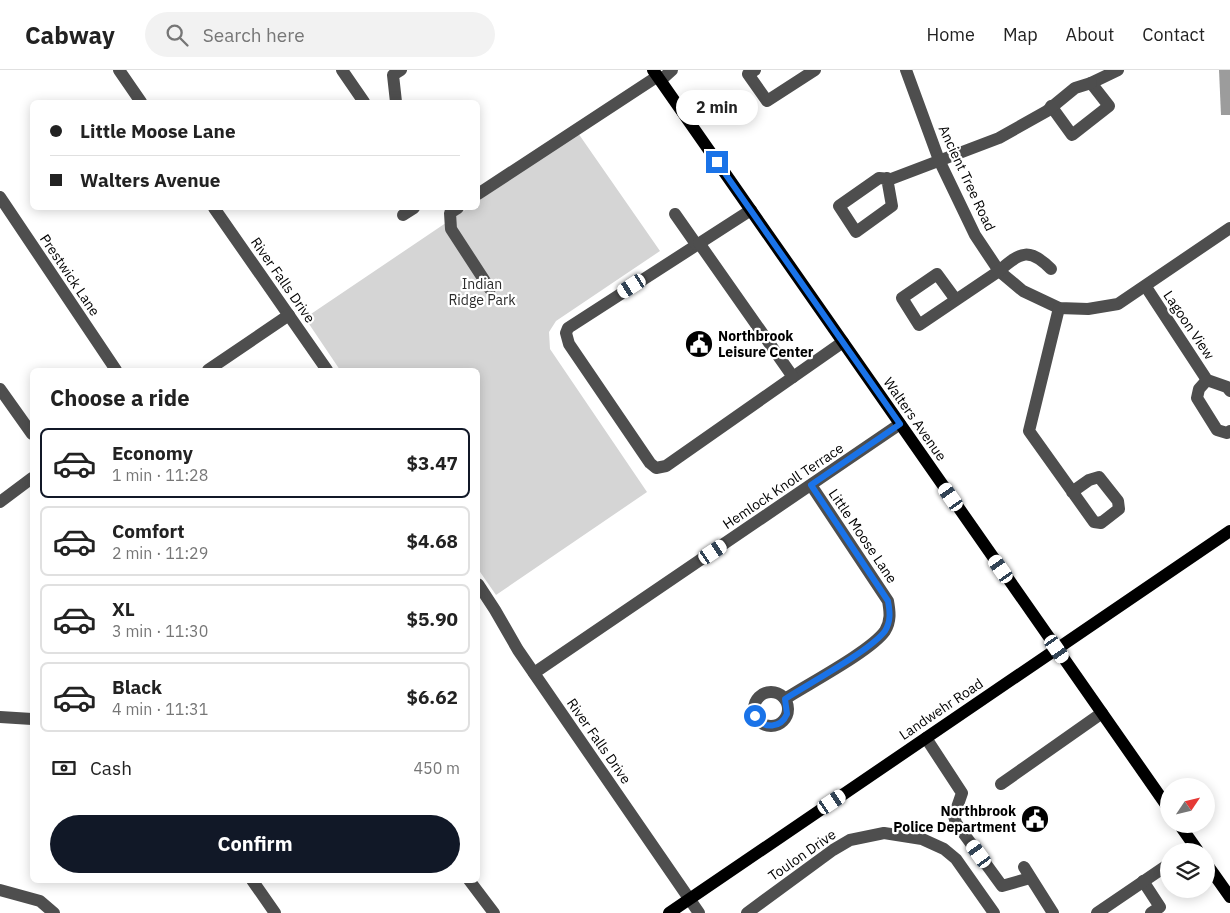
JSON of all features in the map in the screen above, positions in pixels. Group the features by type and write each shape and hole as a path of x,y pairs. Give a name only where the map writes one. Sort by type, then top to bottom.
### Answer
{"main road":[{"name":"Walters Avenue","path":"657,75 1160,797"},
{"name":"Landwehr Road","path":"669,913 1230,531"},
{"path":"1215,876 1230,897"}],"street":[{"path":"119,70 140,100"},
{"path":"342,70 363,100"},
{"path":"386,70 394,82"},
{"path":"393,100 393,76 401,70"},
{"path":"480,189 657,75 672,70"},
{"path":"755,70 748,74 767,101 806,72"},
{"name":"Ancient Tree Road","path":"906,70 939,160 975,235 999,270 1023,291 1059,308 1088,308 1118,304 1146,287 1230,228"},
{"path":"887,178 892,206 856,232 839,206 879,178 887,178 999,138 1051,106 1075,88 1091,83 1118,70"},
{"path":"1051,106 1072,135 1109,106 1091,83"},
{"name":"Prestwick Lane","path":"0,197 115,368"},
{"name":"River Falls Drive","path":"215,210 326,368"},
{"path":"403,215 411,210"},
{"path":"454,210 451,229 490,289"},
{"path":"751,210 568,328 566,333 569,344 650,463 656,468 666,466 843,342"},
{"path":"675,214 698,243 793,377"},
{"path":"956,300 1023,254 1038,257 1052,269"},
{"name":"Lagoon View","path":"1146,287 1207,380 1227,387 1230,391"},
{"path":"1059,308 1029,431 1072,492"},
{"path":"211,368 289,315"},
{"name":"Lagoon View","path":"1207,380 1199,389 1197,398 1217,430 1227,434 1230,431"},
{"path":"0,389 30,431"},
{"name":"Hemlock Knoll Terrace","path":"534,673 900,424"},
{"path":"0,502 30,480"},
{"name":"Little Moose Lane","path":"785,699 870,644 884,631 891,617 888,601 811,485"},
{"name":"River Falls Drive","path":"480,587 534,673 699,913"},
{"path":"1001,784 1102,714"},
{"path":"0,716 30,719"},
{"path":"926,738 962,793 954,816 956,823 1002,886 1027,873 1053,913"},
{"name":"Toulon Drive","path":"747,913 839,846 850,840 884,833 922,839 944,849 956,859 994,913"},
{"path":"1096,913 1160,870"},
{"path":"1143,881 1160,907 1151,913"},
{"path":"254,883 275,913"},
{"path":"471,883 494,913"},
{"path":"0,890 40,901 54,913"}],"green space":[{"name":"Indian Ridge Park","path":"578,133 660,251 556,321 549,332 550,349 647,492 496,595 480,572 480,368 339,368 305,318 465,210 480,210 480,200"}],"shaded area":[{"path":"1219,70 1230,70 1230,115 1221,115"}],"place":[{"name":"Northbrook Leisure Center","path":"699,344"},
{"name":"Northbrook Police Department","path":"1035,819"}],"route":[{"path":"717,162 900,424 811,485 888,601 891,617 884,631 870,644 785,699 788,710 785,719 780,723 770,726 764,725 755,716"}]}
